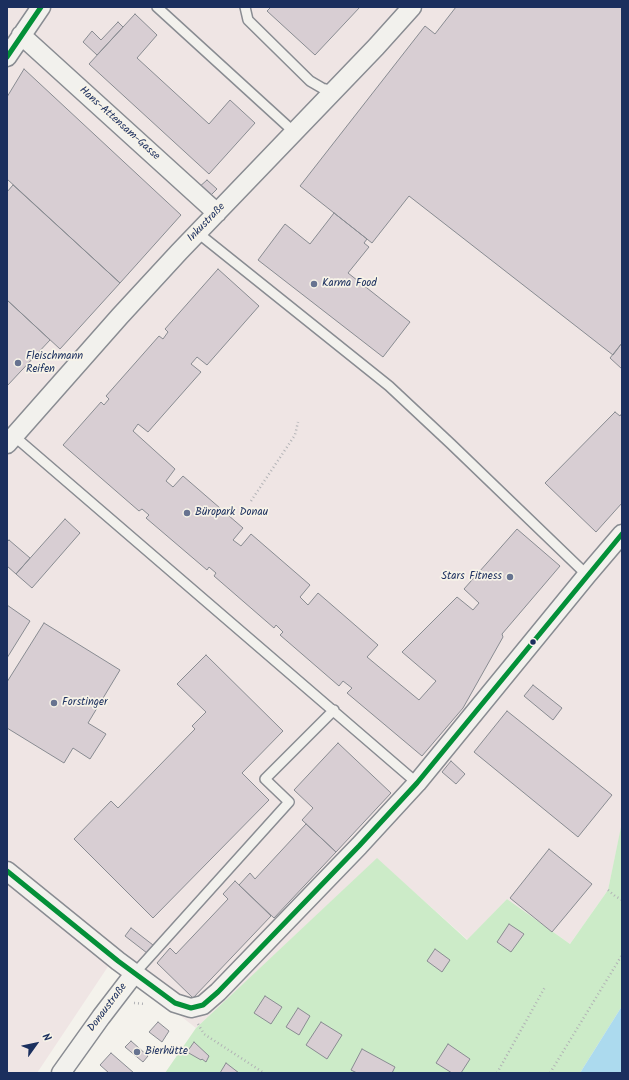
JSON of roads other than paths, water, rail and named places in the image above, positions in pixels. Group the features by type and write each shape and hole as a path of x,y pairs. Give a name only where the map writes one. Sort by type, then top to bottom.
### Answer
{"street":[{"path":"7,57 41,7"},
{"name":"Inkustraße","path":"11,440 120,316 179,252 334,91 412,7"},
{"name":"Hans-Attensam-Gasse","path":"21,35 217,213"},
{"path":"417,783 622,534"},
{"name":"Donaustraße","path":"61,1073 134,974 175,1003 191,1008 203,1005 218,992 359,846 417,783"},
{"path":"7,871 134,974"}],"lane":[{"path":"157,7 294,132"},
{"path":"245,7 248,20 310,81 322,88 334,91"},
{"path":"198,233 389,386 587,575"},
{"path":"11,440 334,710 417,783"},
{"path":"134,974 289,802 265,779 334,710"}],"water":[{"path":"622,1006 622,1073 580,1073"}],"place":[{"name":"Karma Food","path":"314,284"},
{"name":"Fleischmann Reifen","path":"18,363"},
{"name":"Büropark Donau","path":"187,513"},
{"name":"Stars Fitness","path":"510,577"},
{"name":"Forstinger","path":"54,703"},
{"name":"Bierhütte","path":"137,1052"}]}
